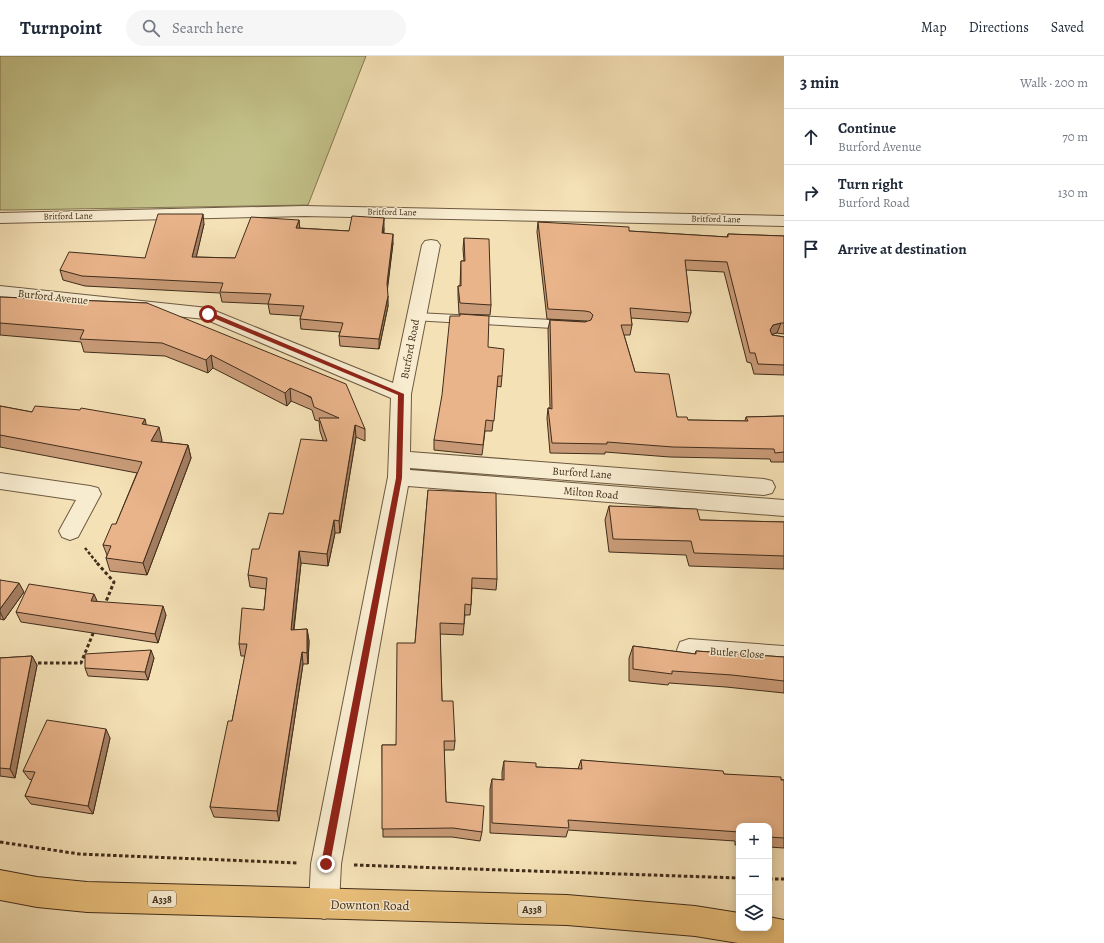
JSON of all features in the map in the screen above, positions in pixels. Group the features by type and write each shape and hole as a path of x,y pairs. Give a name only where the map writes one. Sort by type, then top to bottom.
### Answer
{"highway":[{"name":"Downton Road","path":"0,885 37,892 87,897 567,910 695,921 736,928"},
{"name":"Downton Road","path":"758,931 784,935"}],"street":[{"name":"Britford Lane","path":"0,218 304,211 784,221"},
{"name":"Burford Road","path":"324,904 326,864 399,468 401,394 431,245"},
{"name":"Burford Avenue","path":"0,292 208,314 401,394"},
{"name":"Burford Lane","path":"399,468 764,487"},
{"name":"Milton Road","path":"399,468 784,508"},
{"path":"0,481 90,494 70,531"},
{"name":"Butler Close","path":"689,650 784,657"}],"lane":[{"path":"417,317 582,326"}],"path":[{"path":"70,531 114,582 102,611"},
{"path":"29,663 81,663 96,626"},
{"path":"0,842 79,854 736,878"},
{"path":"772,879 784,879"}],"shaded area":[{"path":"0,56 366,56 308,205 0,210"}],"building":[{"path":"158,214 203,214 192,257 235,258 251,217 299,220 296,228 349,231 352,216 384,218 382,233 393,234 387,283 388,296 379,339 339,336 343,323 300,319 304,306 268,304 271,294 220,292 223,283 82,276 60,270 69,252 145,258"},
{"path":"538,222 629,227 629,231 728,237 728,234 784,236 784,323 773,325 770,330 772,335 784,337 784,365 758,364 755,353 750,353 727,262 685,260 691,313 630,308 632,325 621,325 635,372 669,374 677,417 687,417 688,420 748,421 746,417 784,416 784,452 775,453 774,449 673,447 607,442 607,444 552,443 548,408 552,409 550,320 585,322 591,320 593,315 590,312 585,311 548,309"},
{"path":"464,238 489,239 491,305 460,303 458,286 461,286 461,261 465,261"},
{"path":"0,297 147,303 346,384 365,429 355,425 339,521 334,520 327,554 299,551 291,630 307,629 307,653 302,652 277,811 210,807 228,721 232,721 247,644 239,644 242,608 264,610 267,578 248,575 252,549 259,549 269,513 283,514 301,439 327,441 319,418 339,418 314,407 311,397 290,388 285,393 211,355 206,360 162,343 80,339 84,330 0,323"},
{"path":"460,314 489,316 488,347 504,349 502,376 498,376 494,421 486,420 483,445 434,440 442,395 450,316 460,316"},
{"path":"0,406 32,412 35,406 80,410 81,408 145,419 142,424 159,427 151,441 188,445 143,563 106,558 111,546 103,545 112,524 116,524 142,462 0,435"},
{"path":"428,490 496,493 497,579 472,578 471,605 465,604 464,624 440,623 442,701 453,701 455,741 444,741 446,802 484,806 482,832 453,828 382,829 382,745 396,745 397,643 415,643"},
{"path":"609,506 697,509 700,520 784,522 784,556 694,553 691,541 613,539"},
{"path":"0,580 19,583 0,609"},
{"path":"29,584 94,594 91,601 163,606 155,634 16,612"},
{"path":"633,646 696,654 696,651 784,657 784,681 732,675 672,671 672,674 633,669"},
{"path":"151,650 145,672 85,668 85,654"},
{"path":"32,656 10,769 0,768 0,658"},
{"path":"47,720 106,729 88,806 25,796 35,772 23,771"},
{"path":"581,760 723,771 724,774 781,777 781,780 784,780 784,838 772,837 772,823 736,823 736,832 568,820 569,828 492,823 492,779 504,780 504,761 536,763 536,767 582,769"}],"route":[{"path":"208,314 401,394 399,478 326,864"}]}
